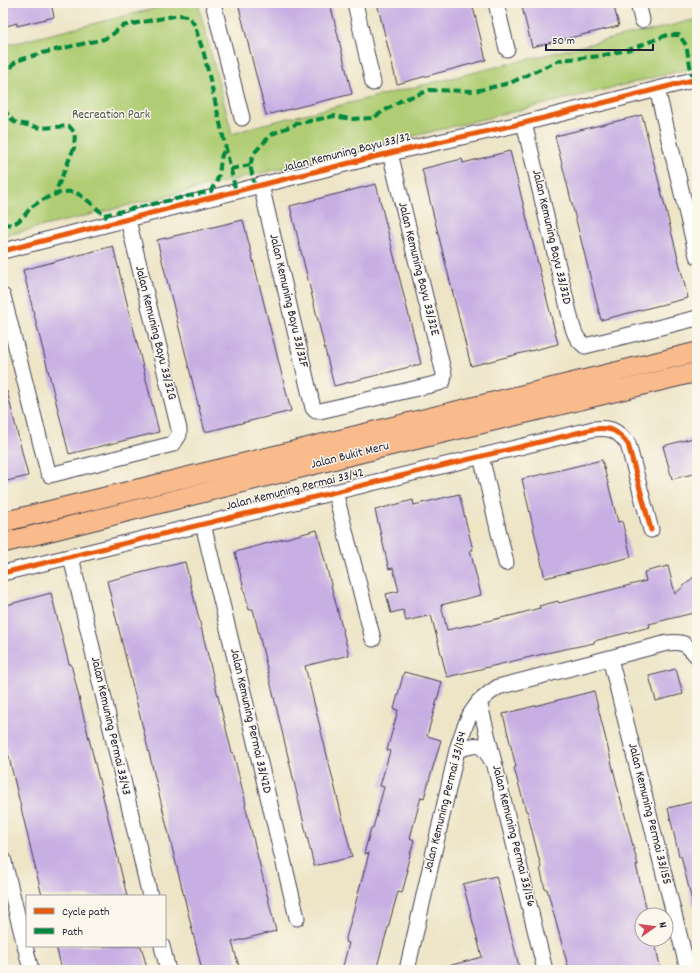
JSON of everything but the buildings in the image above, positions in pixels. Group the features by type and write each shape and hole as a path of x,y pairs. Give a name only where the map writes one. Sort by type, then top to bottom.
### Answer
{"main road":[{"name":"Jalan Bukit Meru","path":"3,522 697,352"},
{"name":"Jalan Bukit Meru","path":"3,543 697,372"}],"street":[{"path":"213,3 242,118"},
{"path":"355,3 373,83"},
{"path":"496,3 507,49"},
{"path":"638,3 642,20"},
{"name":"Jalan Kemuning Bayu 33/32","path":"3,252 261,185 524,123 697,79"},
{"path":"657,90 697,256"},
{"name":"Jalan Kemuning Bayu 33/32D","path":"524,123 576,337 579,342 585,346 697,318"},
{"name":"Jalan Kemuning Bayu 33/32E","path":"320,411 443,381 444,374 390,154"},
{"name":"Jalan Kemuning Bayu 33/32F","path":"261,185 311,403 316,411 320,411"},
{"name":"Jalan Kemuning Bayu 33/32G","path":"3,296 47,469 50,475 55,475 173,444 179,435 179,429 128,220"},
{"name":"Jalan Kemuning Permai 33/42","path":"3,573 481,456 593,429 603,428 614,430 620,434 628,444 651,530"},
{"path":"481,456 506,563"},
{"path":"336,492 374,640"},
{"name":"Jalan Kemuning Permai 33/42D","path":"203,524 297,918"},
{"name":"Jalan Kemuning Permai 33/43","path":"70,557 150,895"},
{"name":"Jalan Kemuning Permai 33/154","path":"407,970 457,750 468,718 479,701 498,687 678,642 687,645 697,656"},
{"name":"Jalan Kemuning Permai 33/155","path":"610,658 688,970"},
{"name":"Jalan Kemuning Permai 33/156","path":"479,701 546,970"},
{"path":"457,750 473,745 480,746 485,749 496,768"},
{"path":"3,858 30,970"},
{"path":"162,947 168,970"}],"green space":[{"name":"Recreation Park","path":"177,3 198,3 232,134 260,125 697,19 697,67 3,236 3,46"}],"marked path":[{"path":"3,77 16,61 42,53 104,39 113,34 122,26 179,15 188,16 194,24 204,54 236,192"},
{"path":"255,187 250,165 254,153 272,134 296,124 334,116 351,119 373,118 400,101 430,90 475,91 510,83 560,60 600,56 631,49 667,35 679,35 686,45 693,80"},
{"path":"3,109 14,122 41,128 69,126 75,133 74,148 55,193"},
{"path":"104,215 211,191 219,173 222,155 226,149"},
{"path":"231,169 250,165"},
{"path":"3,224 13,224 17,222 33,206 63,192 76,193 107,218"}],"cycle path":[{"path":"3,251 390,153 524,123 697,79"},
{"path":"3,573 599,428 613,430 628,444 651,530"}]}
